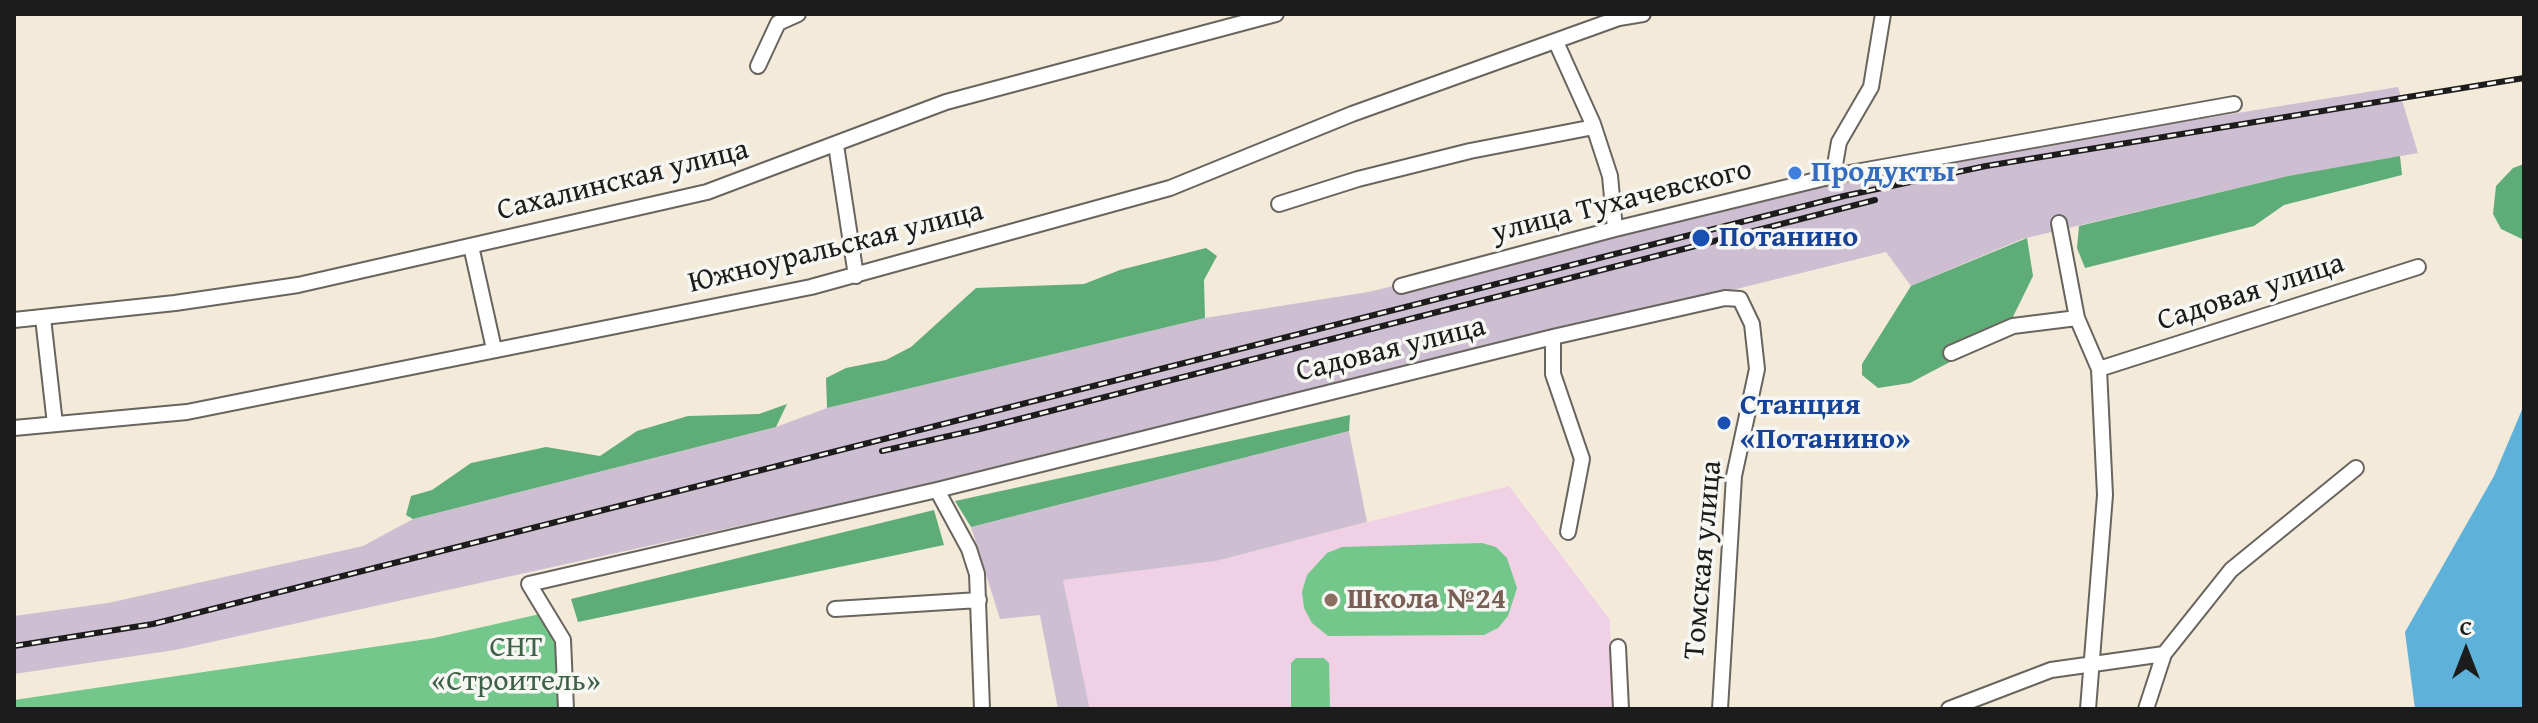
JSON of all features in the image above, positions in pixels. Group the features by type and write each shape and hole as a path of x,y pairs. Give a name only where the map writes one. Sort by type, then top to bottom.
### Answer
{"street":[{"path":"758,66 778,23 798,14"},
{"name":"Сахалинская улица","path":"14,320 298,285 707,192 946,102 1276,14"},
{"name":"Южноуральская улица","path":"14,428 187,412 856,276 1170,188 1352,114 1556,42 1618,16 1643,14"},
{"path":"1833,176 1839,142 1871,87 1883,14"},
{"path":"1556,42 1594,127 1610,176 1615,229"},
{"name":"улица Тухачевского","path":"1401,286 1615,229 1833,176 2234,104"},
{"path":"1279,204 1373,175 1594,127"},
{"path":"836,145 856,276"},
{"path":"2059,223 2077,318 2099,369 2105,495 2088,709"},
{"path":"471,246 494,349"},
{"name":"Садовая улица","path":"2099,369 2418,267"},
{"name":"Садовая улица","path":"566,709 563,640 529,584 937,490 1712,299 1740,299 1752,324 1757,369 1746,417"},
{"path":"43,318 55,424"},
{"path":"1951,353 2013,326 2077,318"},
{"path":"1553,337 1553,374 1582,459 1568,532"},
{"name":"Томская улица","path":"1720,709 1728,538 1746,417"},
{"path":"2146,709 2164,654 2231,570 2356,468"},
{"path":"937,490 969,549 977,574 982,709"},
{"path":"835,609 979,600"},
{"path":"1618,647 1621,709"},
{"path":"1949,709 2051,670 2164,654"}],"shaded area":[{"path":"2398,87 2418,153 2288,176 2022,239 1911,286 1886,252 1094,448 175,650 14,674 14,616 108,603 363,546 413,519 776,427 827,408 1205,318 1368,292 1781,193 1966,157"},
{"path":"1349,431 1367,522 1216,561 1063,580 1089,706 1088,709 1058,709 1040,615 1000,619 971,527"},
{"name":"Школа №24","path":"1509,486 1610,620 1612,709 1088,709 1063,580 1216,561"}],"green space":[{"path":"2400,156 2402,175 2284,205 2254,226 2085,268 2077,248 2079,226 2288,176"},
{"path":"2524,164 2524,240 2501,229 2493,214 2496,186 2513,168"},
{"path":"2027,238 2033,276 2005,333 1910,383 1878,388 1862,375 1862,364 1911,286"},
{"path":"1206,248 1217,256 1204,280 1205,318 827,408 826,378 846,368 886,360 911,347 976,288 1084,284 1120,270"},
{"path":"787,404 776,427 413,519 406,515 411,496 432,490 471,463 546,447 600,456 637,431 688,416 759,414"},
{"path":"1350,415 1349,431 971,527 955,501"},
{"path":"934,510 944,545 578,622 571,599"},
{"path":"1482,543 1496,547 1507,558 1517,588 1508,616 1498,628 1484,635 1328,636 1312,623 1304,608 1302,592 1307,575 1327,553 1342,547"},
{"name":"СНТ «Строитель»","path":"540,614 560,655 562,709 14,709 14,700 434,638"},
{"path":"1296,658 1324,658 1329,663 1330,709 1291,709 1291,663"}],"water":[{"path":"2524,405 2524,709 2415,709 2405,632 2494,476"}],"railway":[{"path":"14,646 153,624 1844,196 1986,166 2524,78"},
{"path":"882,451 980,429 1875,200"}],"place":[{"name":"Продукты","path":"1795,173"},
{"name":"Потанино","path":"1701,238"},
{"name":"Станция «Потанино»","path":"1724,423"},
{"name":"Школа №24","path":"1331,600"}]}
